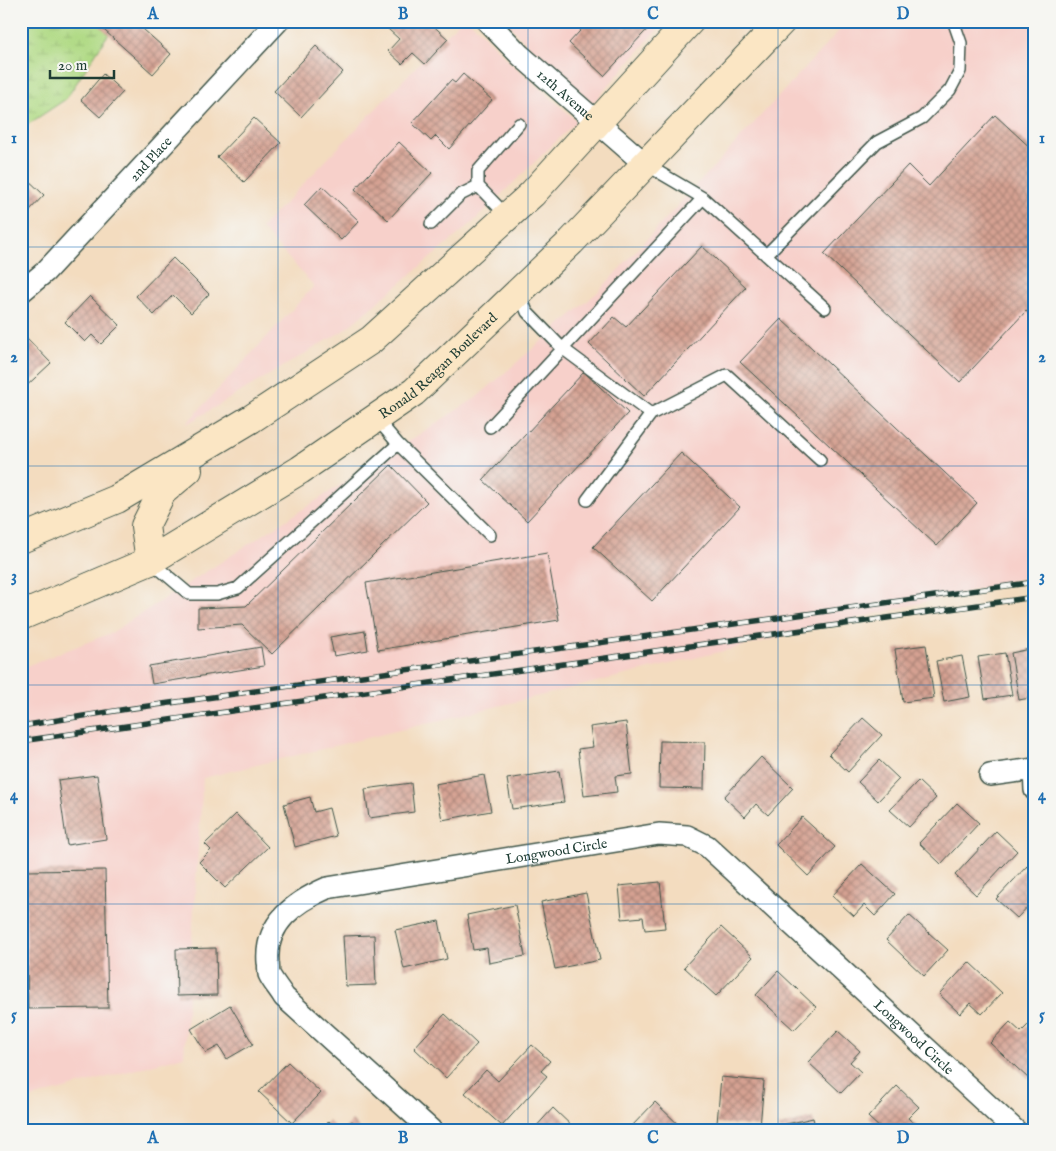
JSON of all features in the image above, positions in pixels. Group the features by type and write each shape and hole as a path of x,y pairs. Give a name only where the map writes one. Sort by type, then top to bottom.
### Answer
{"main road":[{"path":"21,539 117,498 251,419 371,340 532,194 690,21"},
{"name":"Ronald Reagan Boulevard","path":"21,616 150,561 300,470 414,392 571,242 782,21"},
{"path":"150,561 146,526 162,492 251,419"}],"street":[{"name":"2nd Place","path":"21,292 45,272 278,21"},
{"name":"12th Avenue","path":"487,21 520,55 645,164"},
{"path":"990,775 1034,769 1035,790"},
{"name":"Longwood Circle","path":"431,1130 284,997 269,974 268,953 271,935 286,913 306,897 327,888 659,834 687,836 707,846 1015,1130"}],"lane":[{"path":"766,255 877,142 922,118 950,90 960,71 961,43 952,21"},
{"path":"508,216 478,186 478,171 519,124"},
{"path":"645,164 703,198 826,308"},
{"path":"431,224 460,195 478,186"},
{"path":"490,427 703,198"},
{"path":"520,292 527,312 562,348 651,414"},
{"path":"587,500 651,414 727,375 820,460"},
{"path":"376,418 398,444 490,536"},
{"path":"150,561 189,594 216,594 238,588 398,444"}],"shaded area":[{"path":"460,21 470,21 512,64 577,121 471,224 343,331 185,425 314,286 261,228"},
{"path":"505,21 665,21 593,103 529,46"},
{"path":"848,21 1035,21 1035,575 203,778 184,1056 21,1101 21,668 111,633 477,397 599,291"}],"green space":[{"path":"21,21 117,21 66,99 21,129"}],"building":[{"path":"96,21 134,21 171,54 153,74"},
{"path":"394,21 428,21 448,39 425,64 413,53 402,64 388,51 399,39 388,29"},
{"path":"589,21 655,21 604,76 569,43"},
{"path":"316,46 343,72 301,117 274,91"},
{"path":"103,74 123,92 100,117 81,100"},
{"path":"463,74 492,100 449,149 436,136 431,141 412,123 451,80 455,83"},
{"path":"995,115 1035,152 1035,319 1026,311 960,382 824,254 908,165 929,186"},
{"path":"254,118 281,143 244,182 217,157"},
{"path":"399,142 432,173 388,220 355,189"},
{"path":"21,173 44,195 28,212 21,205"},
{"path":"322,186 359,221 341,240 304,205"},
{"path":"702,246 746,287 644,396 589,344 614,317 626,327"},
{"path":"173,258 209,294 191,313 173,295 154,315 136,296"},
{"path":"90,296 120,325 101,344 92,335 85,342 65,322"},
{"path":"781,319 977,503 937,546 740,362"},
{"path":"25,336 51,363 21,391 21,339"},
{"path":"584,372 628,413 527,521 483,480"},
{"path":"681,453 740,507 652,601 593,547"},
{"path":"391,465 427,502 272,654 242,625 198,628 198,608 246,606"},
{"path":"547,553 559,620 378,650 366,583"},
{"path":"365,631 368,650 334,656 330,637"},
{"path":"926,645 934,698 903,702 895,649"},
{"path":"261,647 264,666 152,684 149,666"},
{"path":"1035,648 1035,697 1019,700 1011,653"},
{"path":"1005,653 1012,695 985,699 978,657"},
{"path":"962,656 970,697 944,702 936,661"},
{"path":"863,718 882,735 848,772 829,754"},
{"path":"626,722 632,774 615,776 617,792 584,796 578,749 593,747 590,727"},
{"path":"660,741 705,742 704,789 659,788"},
{"path":"761,757 793,788 768,815 756,804 745,817 724,797"},
{"path":"879,760 899,779 878,801 858,782"},
{"path":"559,771 564,802 512,809 507,779"},
{"path":"97,775 106,839 67,845 58,780"},
{"path":"484,775 491,811 442,820 435,784"},
{"path":"918,781 936,798 909,827 890,810"},
{"path":"411,783 414,812 369,818 365,789"},
{"path":"310,797 314,812 329,808 336,836 295,847 284,804"},
{"path":"957,803 979,823 941,864 919,843"},
{"path":"236,814 268,847 225,888 199,862 211,850 205,844"},
{"path":"802,817 835,847 808,876 776,845"},
{"path":"996,831 1017,851 976,895 955,875"},
{"path":"862,864 895,894 875,916 864,905 854,916 832,896"},
{"path":"1027,866 1035,873 1035,899 1017,918 996,899"},
{"path":"105,870 108,1008 28,1009 25,871"},
{"path":"660,882 665,928 645,930 643,917 622,919 619,886"},
{"path":"586,893 600,960 555,969 541,902"},
{"path":"515,905 525,956 489,963 487,948 473,950 467,915"},
{"path":"909,915 948,950 924,976 886,940"},
{"path":"439,921 447,959 404,969 395,930"},
{"path":"721,927 753,957 716,996 684,967"},
{"path":"374,935 376,985 346,986 343,936"},
{"path":"216,948 217,995 177,996 176,949"},
{"path":"969,962 1002,993 982,1014 970,1003 960,1014 939,994"},
{"path":"778,971 816,1007 794,1030 756,995"},
{"path":"230,1005 253,1044 227,1059 219,1046 206,1053 191,1029"},
{"path":"445,1014 477,1044 446,1078 414,1048"},
{"path":"1010,1022 1021,1032 1029,1024 1035,1029 1035,1072 1029,1079 990,1043"},
{"path":"838,1031 860,1051 850,1062 861,1072 841,1093 808,1062"},
{"path":"532,1045 550,1061 541,1071 547,1076 502,1126 465,1093 486,1070 498,1081"},
{"path":"288,1062 321,1093 292,1123 259,1092"},
{"path":"721,1077 764,1081 760,1127 717,1123"},
{"path":"897,1086 919,1107 908,1118 919,1128 918,1130 882,1130 868,1117"},
{"path":"655,1102 684,1130 632,1130 630,1128"},
{"path":"553,1108 576,1130 533,1130"},
{"path":"813,1118 816,1130 779,1130 778,1126"},
{"path":"329,1121 338,1130 322,1130"},
{"path":"352,1121 362,1130 343,1130"}],"railway":[{"path":"21,726 127,709 1035,582"},
{"path":"21,741 1035,597"}]}
